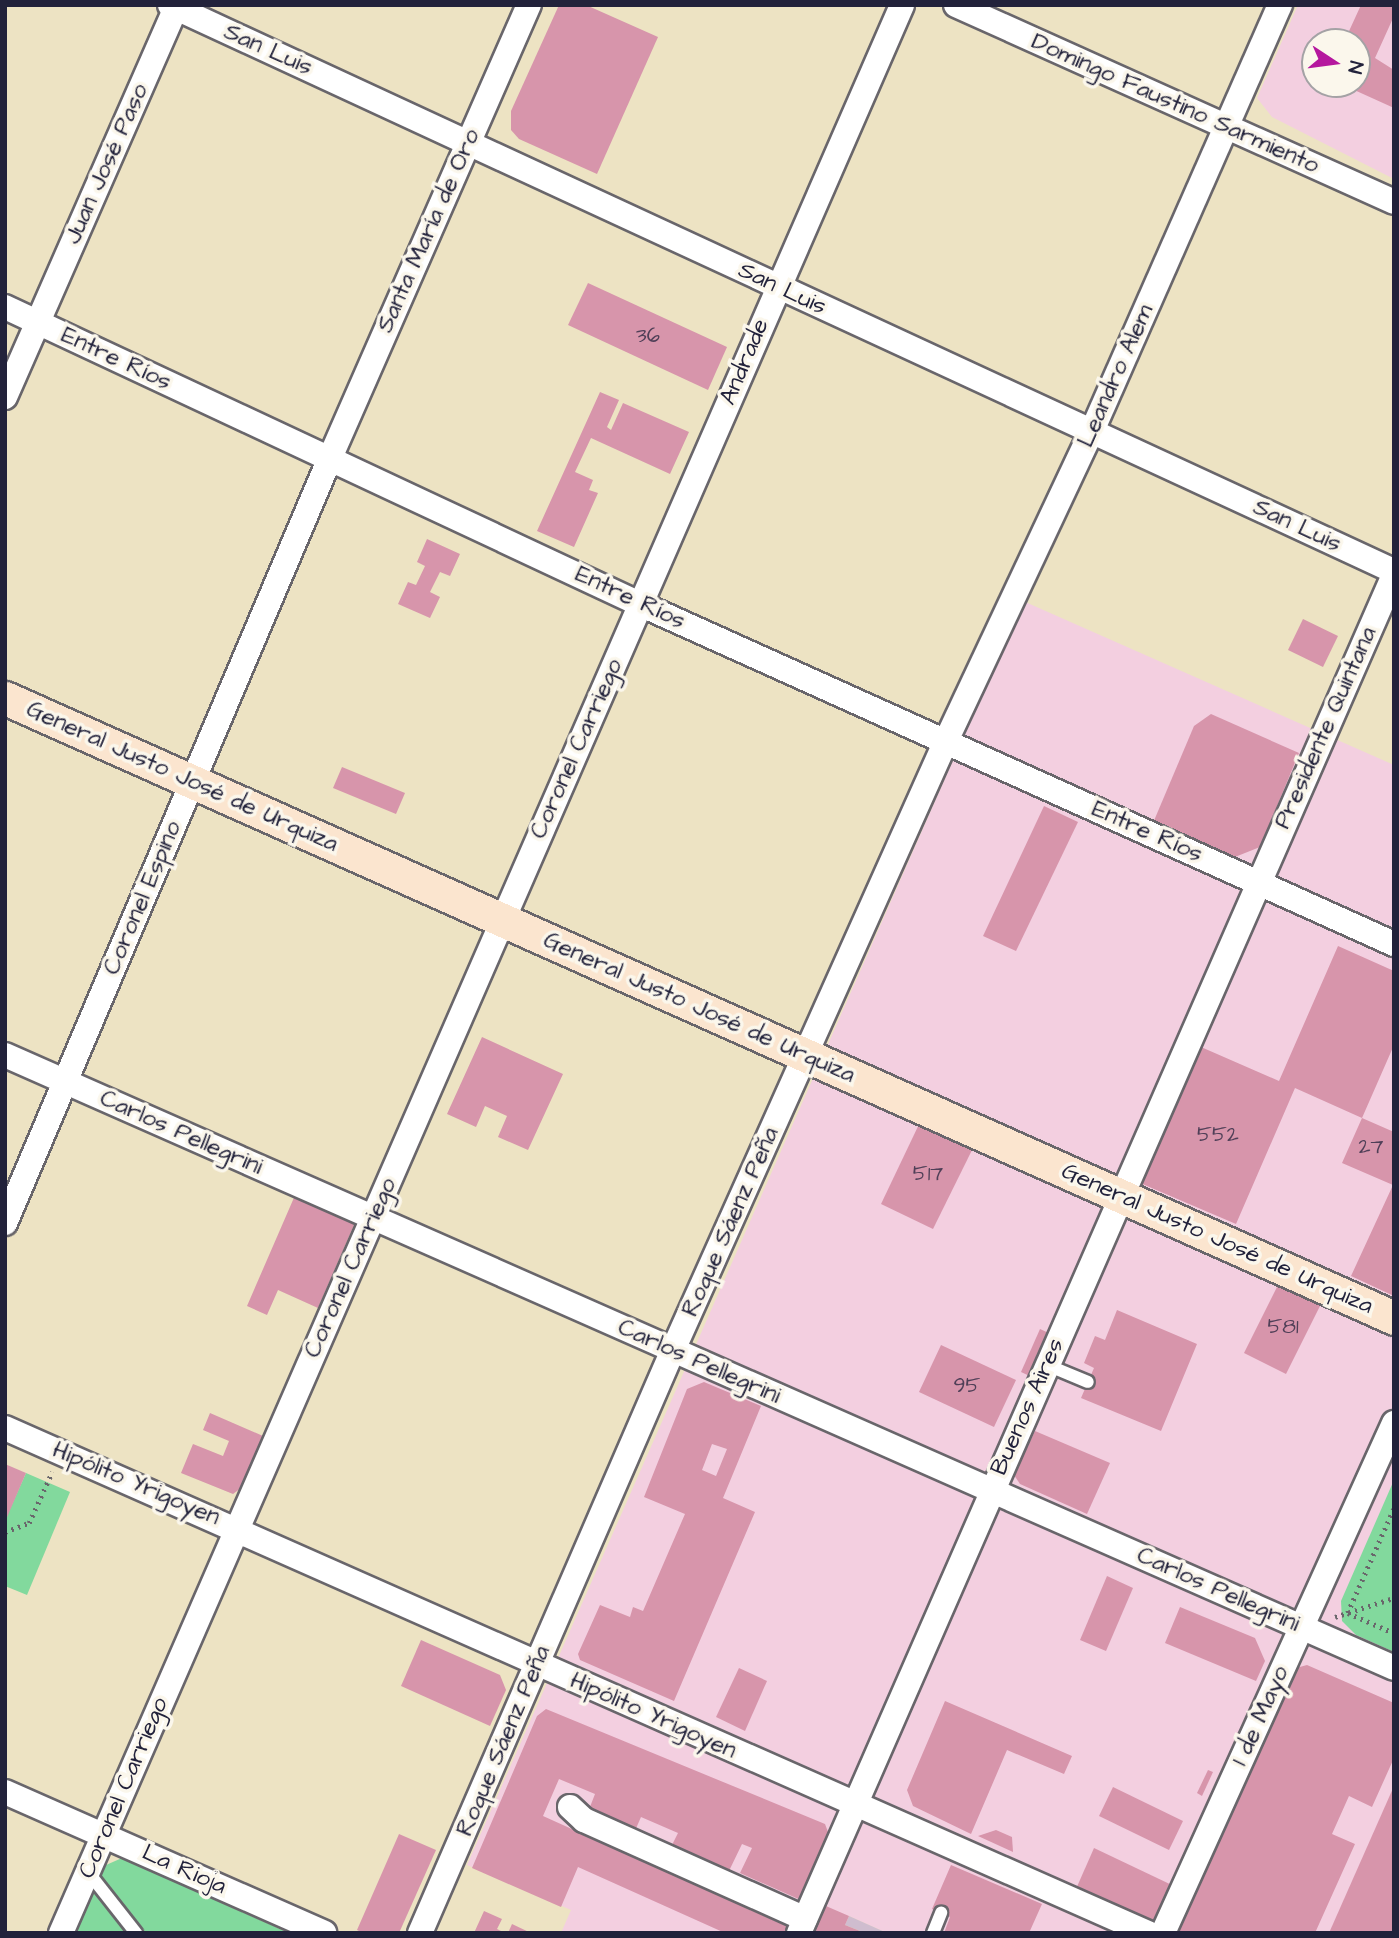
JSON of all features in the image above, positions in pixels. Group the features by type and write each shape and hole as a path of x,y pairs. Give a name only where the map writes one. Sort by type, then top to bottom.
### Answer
{"street":[{"name":"Santa María de Oro","path":"330,458 529,5"},
{"name":"Andrade","path":"640,604 902,5"},
{"name":"Domingo Faustino Sarmiento","path":"956,5 1394,202"},
{"name":"Leandro Alem","path":"945,743 1092,431 1280,5"},
{"name":"San Luis","path":"174,6 1394,573"},
{"name":"Juan José Paso","path":"5,397 174,6"},
{"name":"Entre Ríos","path":"5,307 640,604 1394,944"},
{"name":"Coronel Espino","path":"5,1223 330,458"},
{"name":"Presidente Quintana","path":"1258,882 1394,573"},
{"name":"Coronel Carriego","path":"61,1933 640,604"},
{"name":"General Justo José de Urquiza","path":"5,698 1394,1318"},
{"name":"Roque Sáenz Peña","path":"420,1933 673,1350 945,743"},
{"name":"Buenos Aires","path":"802,1926 1258,882"},
{"name":"Carlos Pellegrini","path":"5,1055 1394,1668"},
{"name":"1 de Mayo","path":"1163,1933 1394,1423"},
{"name":"Hipólito Yrigoyen","path":"5,1428 237,1528 855,1806 1148,1933"},
{"name":"La Rioja","path":"5,1792 324,1933"},
{"path":"569,1807 584,1821 802,1926"}],"lane":[{"path":"1047,1365 1088,1382"},
{"path":"88,1871 136,1933"},
{"path":"933,1933 941,1913"}],"path":[{"path":"5,1532 29,1523 61,1452"},
{"path":"1348,1613 1394,1509"},
{"path":"1302,1627 1394,1598"},
{"path":"1348,1613 1394,1633"}],"shaded area":[{"path":"1298,5 1394,5 1394,179 1272,117 1257,98"},
{"path":"1023,601 1394,765 1394,1933 887,1933 849,1916 842,1933 561,1933 571,1910 467,1865"},
{"path":"849,1916 887,1933 865,1933 845,1925"}],"green space":[{"path":"26,1473 70,1492 27,1595 5,1586 5,1520"},
{"path":"1394,1480 1394,1652 1356,1635 1342,1621 1341,1601"},
{"path":"122,1858 289,1933 76,1933 106,1865"}],"building":[{"path":"559,5 586,5 658,37 597,174 519,139 511,130 511,111"},
{"path":"1361,5 1394,5 1394,16 1375,58 1394,70 1394,108 1371,98 1371,28 1350,28"},
{"path":"588,283 727,347 708,390 568,325"},
{"path":"600,392 619,400 607,427 611,430 623,403 689,432 670,474 591,438 575,472 593,480 589,490 598,493 574,547 537,531"},
{"path":"427,539 460,554 450,576 440,572 430,592 440,597 430,618 398,604 408,582 416,585 425,566 417,562"},
{"path":"1303,619 1338,636 1323,667 1288,650"},
{"path":"1211,714 1299,753 1260,847 1235,857 1153,823 1194,726"},
{"path":"342,767 405,793 396,814 333,788"},
{"path":"1044,806 1078,822 1016,951 983,936"},
{"path":"1338,946 1394,971 1394,1045 1362,1118 1295,1088 1236,1224 1140,1183 1201,1047 1279,1081"},
{"path":"482,1037 563,1074 528,1150 498,1137 507,1116 485,1106 476,1127 447,1114"},
{"path":"922,1118 975,1144 933,1229 881,1204"},
{"path":"1362,1118 1394,1132 1394,1296 1351,1276 1393,1185 1342,1163"},
{"path":"296,1193 349,1216 354,1225 318,1308 278,1290 267,1315 247,1306"},
{"path":"1280,1281 1322,1302 1286,1374 1244,1353"},
{"path":"1117,1310 1197,1344 1161,1431 1081,1398 1094,1368 1084,1363 1095,1336 1105,1340"},
{"path":"1040,1329 1053,1335 1034,1378 1021,1372"},
{"path":"941,1345 1016,1380 994,1427 919,1392"},
{"path":"704,1382 761,1406 723,1498 755,1512 674,1701 580,1660 578,1654 600,1605 630,1617 633,1607 643,1611 685,1514 644,1497 687,1389","holes":["712,1444 727,1449 716,1476 702,1470"]},
{"path":"210,1413 263,1436 241,1488 233,1494 181,1473 193,1444 223,1456 229,1441 203,1430"},
{"path":"1035,1431 1110,1463 1087,1514 1020,1484 1014,1475"},
{"path":"5,1464 26,1473 5,1522"},
{"path":"1107,1576 1133,1588 1106,1651 1080,1640"},
{"path":"1180,1607 1255,1638 1265,1661 1256,1681 1165,1643"},
{"path":"421,1640 500,1675 506,1690 490,1726 401,1686"},
{"path":"1307,1665 1394,1703 1394,1758 1372,1807 1349,1796 1332,1834 1355,1844 1315,1933 1179,1933 1175,1923 1296,1668"},
{"path":"739,1668 767,1681 745,1731 716,1717"},
{"path":"945,1701 1072,1756 1064,1774 1007,1750 971,1834 913,1806 907,1790"},
{"path":"546,1709 825,1824 831,1840 803,1901 740,1873 752,1848 742,1844 728,1873 670,1849 678,1833 641,1817 634,1833 588,1812 595,1794 559,1779 543,1816 791,1928 789,1933 725,1933 578,1867 561,1907 472,1868 537,1716"},
{"path":"1208,1770 1213,1772 1202,1796 1197,1793"},
{"path":"1394,1786 1394,1933 1329,1933"},
{"path":"1113,1787 1183,1821 1169,1850 1099,1816"},
{"path":"996,1830 1012,1837 1013,1852 978,1836"},
{"path":"399,1834 436,1850 399,1933 363,1933 357,1930"},
{"path":"1094,1848 1176,1887 1159,1925 1076,1889"},
{"path":"951,1865 1042,1904 1029,1933 944,1933 950,1917 932,1909"},
{"path":"819,1903 849,1916 845,1925 865,1933 806,1933"},
{"path":"484,1911 502,1919 497,1929 505,1933 474,1933"},
{"path":"512,1924 531,1933 508,1933"}]}
